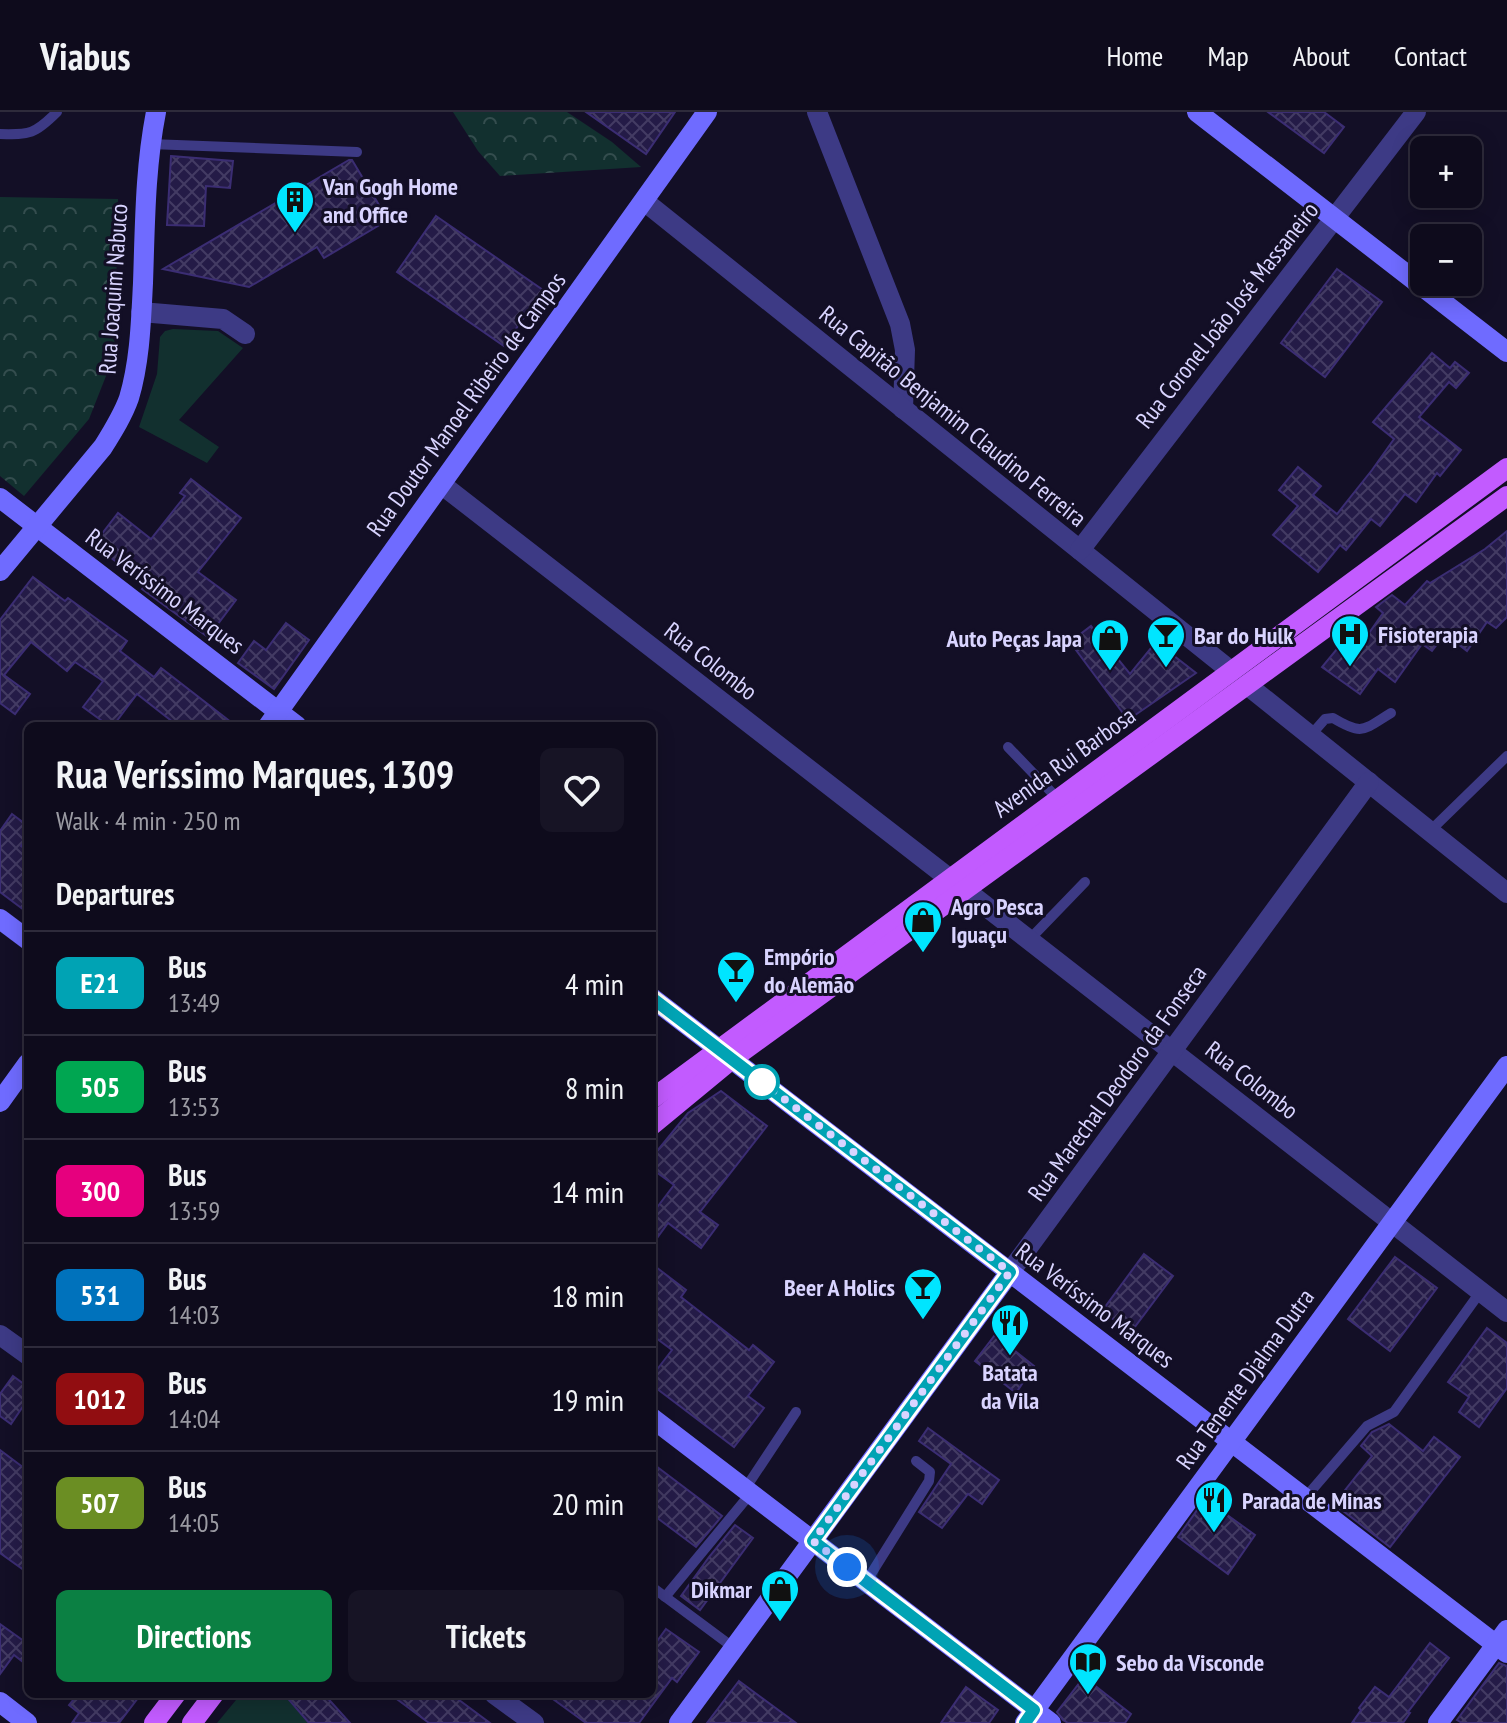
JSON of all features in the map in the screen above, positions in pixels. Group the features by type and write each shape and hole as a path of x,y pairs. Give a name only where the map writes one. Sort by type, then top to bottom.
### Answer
{"main road":[{"name":"Rua Joaquim Nabuco","path":"0,571 103,447 128,401 135,375 150,144 156,112"},
{"name":"Rua Doutor Manoel Ribeiro de Campos","path":"274,719 707,112"},
{"path":"1197,112 1507,352"},
{"name":"Avenida Rui Barbosa","path":"957,885 1058,799 1507,468"},
{"name":"Avenida Rui Barbosa","path":"656,1097 726,1054 957,885 1247,685 1507,496"},
{"name":"Rua Veríssimo Marques","path":"0,498 274,719"},
{"path":"0,919 24,937"},
{"name":"Rua Veríssimo Marques","path":"656,1001 1231,1442 1503,1643"},
{"name":"Avenida Rui Barbosa","path":"656,1121 726,1054"},
{"name":"Rua Tenente Djalma Dutra","path":"1037,1719 1231,1442 1507,1066"},
{"path":"0,1102 24,1069"},
{"name":"Rua Marechal Deodoro da Fonseca","path":"679,1723 1010,1272"},
{"path":"656,1421 866,1582 1037,1719"},
{"path":"1438,1723 1503,1643"},
{"path":"154,1723 173,1698"},
{"path":"192,1723 211,1698"},
{"path":"0,1702 27,1723"}],"street":[{"path":"817,112 900,324 905,350 903,409"},
{"name":"Rua Coronel João José Massaneiro","path":"1080,550 1416,112"},
{"name":"Rua Capitão Benjamim Claudino Ferreira","path":"644,201 1231,671"},
{"path":"141,312 223,319 245,334"},
{"name":"Rua Colombo","path":"441,484 1507,1312"},
{"path":"1247,685 1507,893"},
{"name":"Rua Marechal Deodoro da Fonseca","path":"1010,1272 1369,782"},
{"path":"0,1335 24,1352"},
{"path":"500,1698 534,1723"}],"lane":[{"path":"0,134 27,135 57,112"},
{"path":"150,144 357,152"},
{"path":"1311,735 1325,719 1333,718 1351,729 1361,730 1391,713"},
{"path":"1008,747 1058,799"},
{"path":"1430,831 1507,756"},
{"path":"1029,940 1085,882"},
{"path":"1305,1498 1367,1426 1394,1412 1481,1291"},
{"path":"665,1597 748,1491 796,1412"},
{"path":"866,1582 929,1481 930,1472 916,1461"},
{"path":"656,1590 734,1648"}],"green space":[{"path":"453,112 567,112 612,142 641,167 500,176 478,151"},
{"path":"0,197 118,199 115,340 106,376 89,419 24,496 0,476"},
{"path":"165,331 218,331 243,348 179,420 219,447 207,463 139,427 157,374 160,337"},
{"path":"238,1698 286,1698 308,1723 217,1723"}],"building":[{"path":"586,112 675,112 646,154"},
{"path":"1268,112 1324,112 1344,127 1324,153"},
{"path":"171,156 233,161 230,188 206,186 204,226 167,225"},
{"name":"Van Gogh Home and Office","path":"352,160 388,220 324,258 317,247 249,287 163,269"},
{"path":"436,216 543,290 504,346 397,272"},
{"path":"1337,269 1382,302 1325,377 1281,343"},
{"path":"1432,353 1450,368 1455,362 1469,373 1456,388 1449,382 1419,417 1461,450 1440,476 1437,473 1416,502 1405,494 1380,526 1371,519 1346,550 1340,545 1318,572 1273,535 1298,506 1279,490 1298,467 1321,486 1313,495 1337,514 1394,439 1373,422"},
{"path":"191,479 241,518 198,572 236,600 208,637 142,589 145,585 94,544 118,513 151,539 185,496 180,493"},
{"path":"1507,531 1507,617 1496,628 1487,622 1467,651 1445,634 1432,651 1422,644 1395,682 1378,669 1360,694 1322,667 1342,643 1355,653 1383,613 1376,607 1392,595 1405,605 1427,581 1430,583 1485,549"},
{"path":"33,577 127,641 120,651 154,677 161,668 231,722 173,722 137,694 116,722 104,722 83,707 103,681 75,662 67,671 31,642 4,675 30,694 15,714 0,703 0,620"},
{"path":"286,623 309,640 274,689 238,663 254,641 266,650"},
{"path":"1091,626 1130,674 1156,642 1196,673 1128,720 1070,642"},
{"path":"12,814 24,823 24,842 21,846 24,848 24,910 0,892 0,831"},
{"path":"721,1091 767,1126 700,1212 718,1225 701,1248 668,1223 656,1240 656,1209 674,1185 656,1172 656,1152 688,1113"},
{"path":"1144,1254 1173,1276 1131,1332 1102,1311"},
{"path":"1395,1257 1437,1288 1390,1351 1348,1319"},
{"path":"656,1267 686,1290 681,1297 749,1350 753,1345 774,1362 748,1396 764,1408 734,1447 656,1388 656,1371 672,1350 656,1338"},
{"path":"1487,1328 1507,1343 1507,1388 1479,1427 1459,1412 1469,1397 1448,1382"},
{"path":"995,1335 1034,1366 1016,1393 975,1361"},
{"path":"13,1376 24,1384 24,1405 11,1424 0,1416 0,1394"},
{"path":"1389,1424 1423,1451 1434,1437 1460,1457 1390,1547 1334,1504 1372,1456 1361,1446 1372,1432"},
{"path":"928,1428 999,1480 982,1504 968,1494 942,1528 919,1512 951,1464 919,1441"},
{"path":"0,1450 24,1468 24,1570 0,1553"},
{"path":"656,1466 722,1516 696,1547 656,1517"},
{"name":"Parada de Minas","path":"1205,1499 1255,1535 1228,1574 1178,1537"},
{"path":"735,1525 753,1538 700,1610 681,1596"},
{"path":"0,1624 24,1641 24,1663 14,1655 0,1674"},
{"path":"666,1629 699,1652 677,1682 672,1678 639,1723 586,1723 552,1698 656,1698 656,1643"},
{"path":"1430,1643 1449,1658 1403,1723 1352,1723 1375,1687 1389,1697"},
{"path":"1499,1663 1507,1666 1507,1723 1462,1723 1457,1720"},
{"name":"Sebo da Visconde","path":"1084,1677 1131,1714 1125,1723 1068,1723 1063,1720 1057,1712"},
{"path":"739,1681 796,1723 707,1723"},
{"path":"966,1687 998,1710 989,1723 941,1723"},
{"path":"75,1698 138,1698 119,1723 72,1723 79,1713 69,1705"},
{"path":"287,1698 328,1698 350,1723 309,1723"},
{"path":"395,1698 456,1698 490,1723 429,1723"}],"bus line":[{"name":"E21","path":"656,1001 1010,1272 813,1541 1034,1710 1025,1723"}],"place":[{"name":"Van Gogh Home and Office","path":"295,234"},
{"name":"Fisioterapia","path":"1350,668"},
{"name":"Bar do Hulk","path":"1166,669"},
{"name":"Auto Peças Japa","path":"1110,672"},
{"name":"Agro Pesca Iguaçu","path":"923,954"},
{"name":"Empório do Alemão","path":"736,1004"},
{"name":"Beer A Holics","path":"923,1321"},
{"name":"Batata da Vila","path":"1010,1357"},
{"name":"Parada de Minas","path":"1214,1534"},
{"name":"Dikmar","path":"780,1623"},
{"name":"Sebo da Visconde","path":"1088,1696"}],"route":[{"path":"762,1082 1010,1272 813,1541 847,1567"}]}
